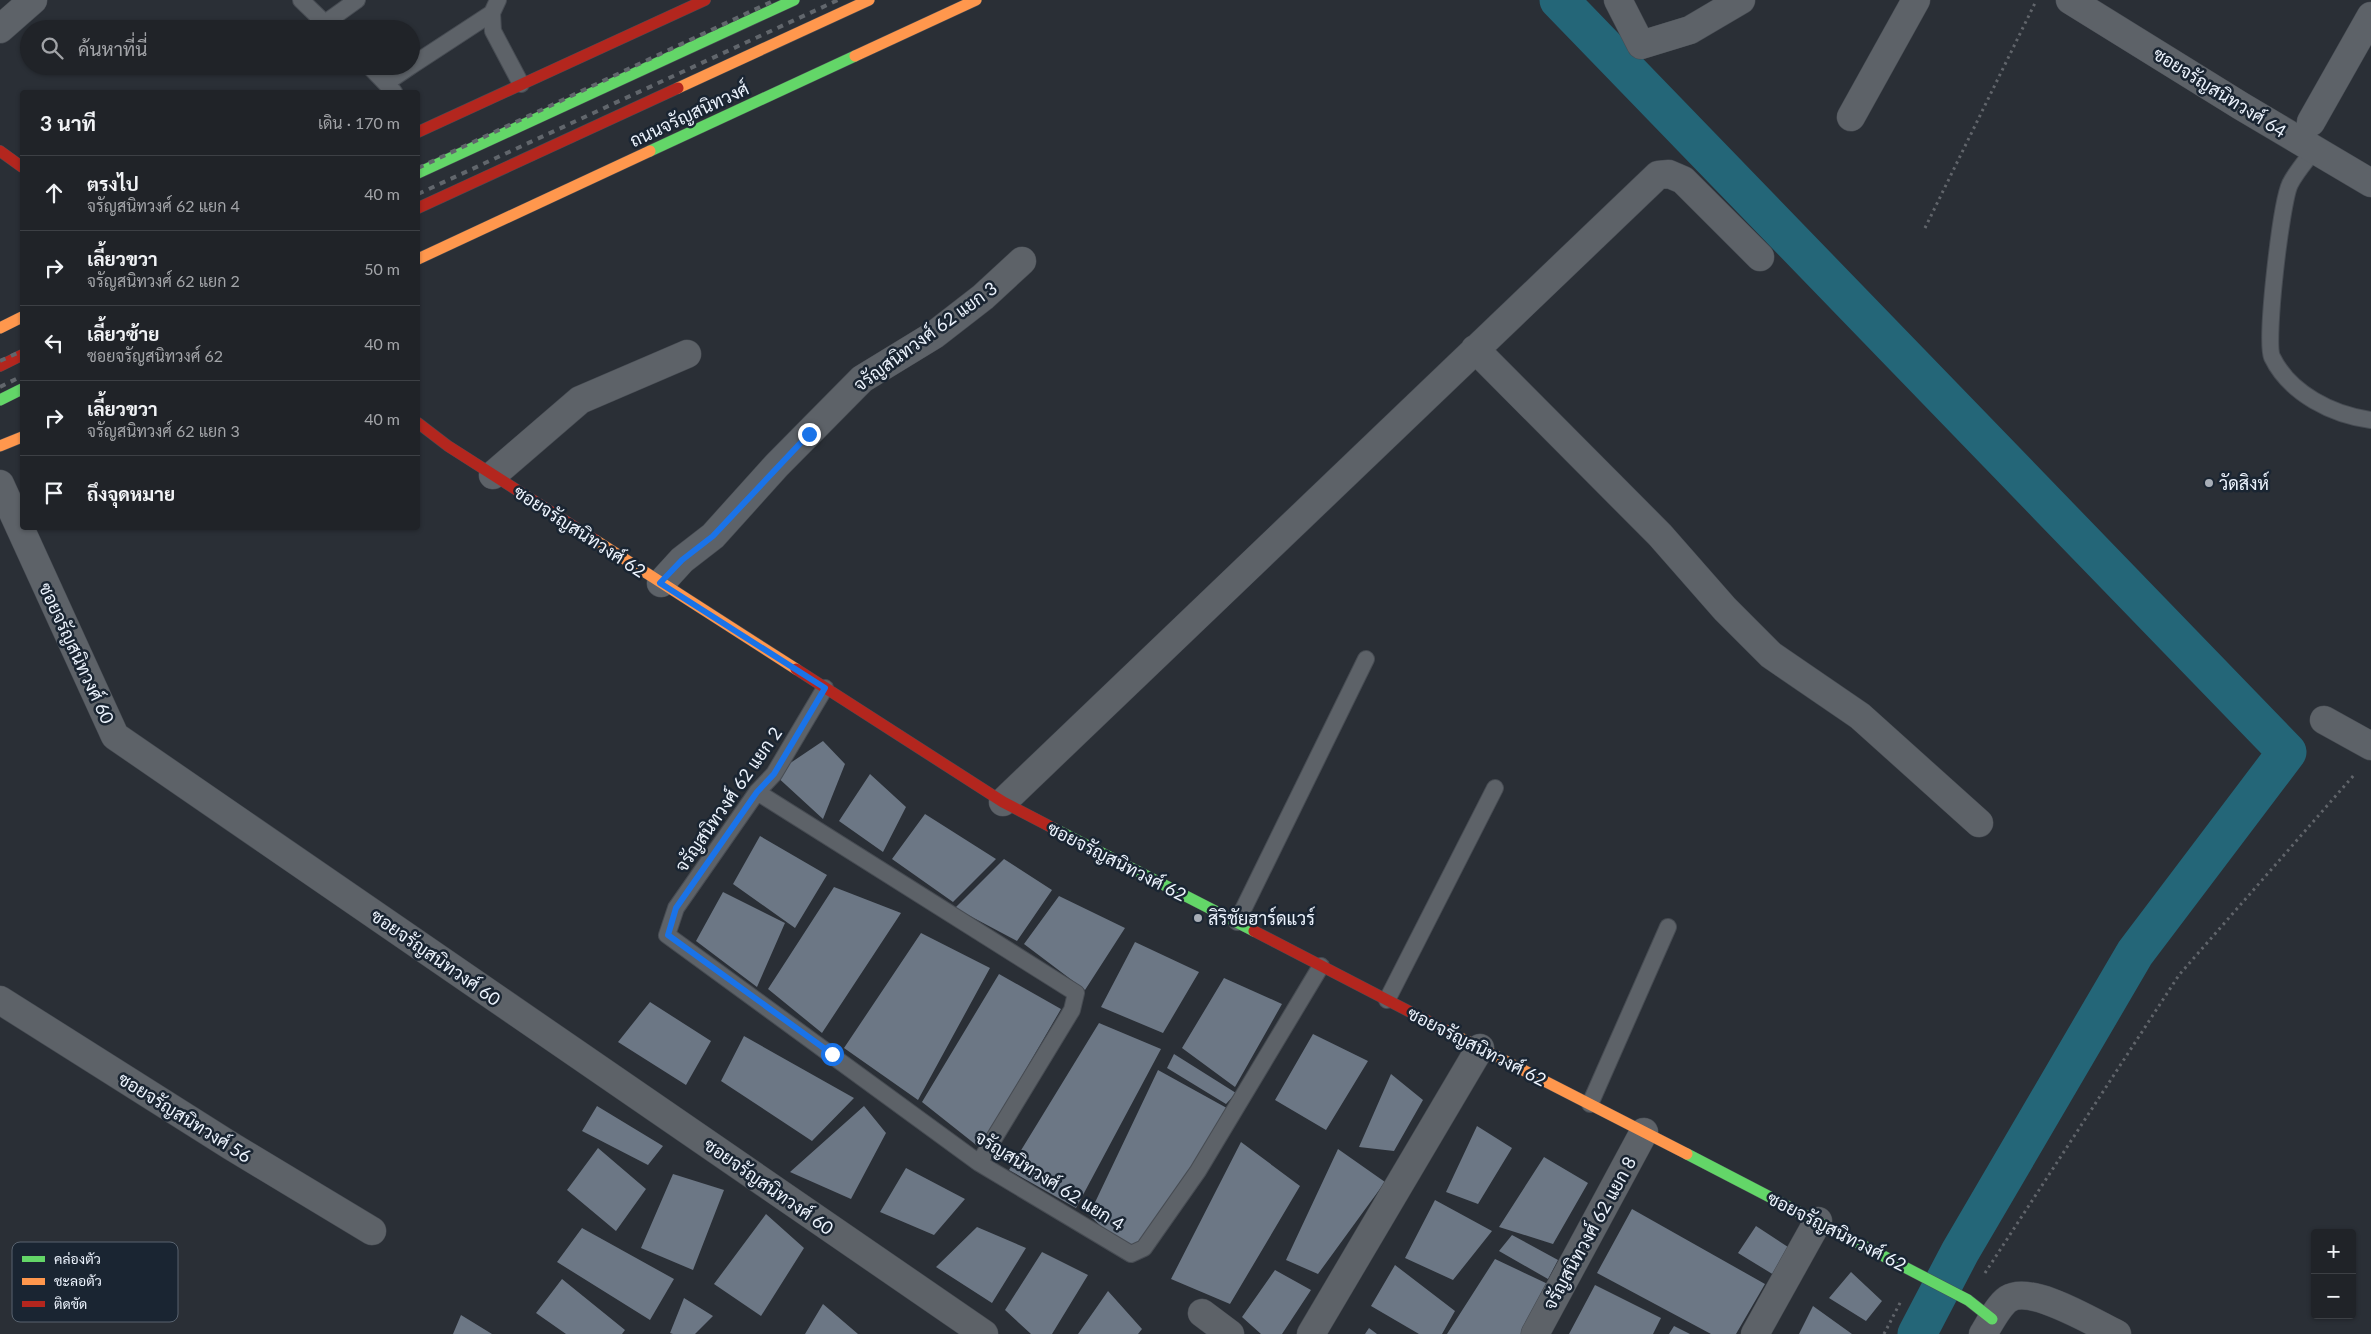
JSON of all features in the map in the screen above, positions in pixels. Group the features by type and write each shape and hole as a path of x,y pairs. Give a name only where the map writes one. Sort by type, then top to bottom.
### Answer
{"main road":[{"path":"420,127 521,84 705,0"},
{"path":"420,172 794,0"},
{"name":"ถนนจรัญสนิทวงศ์","path":"420,207 869,0"},
{"name":"ถนนจรัญสนิทวงศ์","path":"420,258 976,0"},
{"path":"0,151 20,166"},
{"path":"0,328 20,318"},
{"path":"0,366 20,356"},
{"path":"0,400 20,390"},
{"name":"ซอยจรัญสนิทวงศ์ 62","path":"420,425 448,446 1003,802 1916,1272 1968,1300 1988,1326"},
{"path":"0,446 20,438"}],"street":[{"path":"0,29 33,0"},
{"path":"1618,0 1641,45 1690,30 1741,0"},
{"path":"1851,117 1916,0"},
{"name":"ซอยจรัญสนิทวงศ์ 64","path":"2070,0 2371,183"},
{"path":"2311,122 2371,16"},
{"path":"1003,802 1658,175 1669,174 1683,180 1760,256"},
{"name":"จรัญสนิทวงศ์ 62 แยก 3","path":"660,583 682,560 713,536 777,465 862,378 934,335 983,298 1022,262"},
{"path":"1476,349 1660,535 1725,609 1771,655 1860,716 1979,823"},
{"path":"493,475 580,400 687,354"},
{"name":"ซอยจรัญสนิทวงศ์ 60","path":"0,484 20,528"},
{"name":"ซอยจรัญสนิทวงศ์ 60","path":"21,530 115,736 984,1334"},
{"path":"2324,720 2371,746"},
{"name":"ซอยจรัญสนิทวงศ์ 56","path":"0,1000 231,1146 372,1231"},
{"path":"1311,1334 1480,1048"},
{"name":"จรัญสนิทวงศ์ 62 แยก 8","path":"1535,1334 1644,1132"},
{"path":"1755,1334 1818,1221"},
{"path":"1988,1326 2007,1300 2022,1295 2050,1302 2117,1334"},
{"path":"1202,1313 1230,1334"}],"lane":[{"path":"302,0 322,20"},
{"path":"335,20 357,0"},
{"path":"495,7 492,31 521,84"},
{"path":"420,60 495,7"},
{"path":"378,75 390,88 402,75"},
{"path":"2314,150 2290,184 2284,201 2279,228 2270,333 2271,355 2282,373 2317,404 2350,417 2371,420"},
{"path":"1237,922 1366,659"},
{"name":"จรัญสนิทวงศ์ 62 แยก 2","path":"668,935 676,908 757,792 774,774 825,688"},
{"path":"1387,1000 1495,788"},
{"path":"757,792 1076,993 1072,1010 979,1163"},
{"path":"1590,1104 1668,927"},
{"name":"จรัญสนิทวงศ์ 62 แยก 4","path":"668,935 979,1163 1131,1254 1144,1248 1198,1171 1322,966"}],"path":[{"path":"1925,228 2036,0"},
{"path":"1968,1300 2179,975 2358,771"}],"building":[{"path":"823,741 845,764 823,819 774,774"},
{"path":"870,774 906,807 883,852 839,821"},
{"path":"925,814 996,859 953,902 892,859"},
{"path":"760,836 827,875 795,928 733,884"},
{"path":"1004,859 1052,890 1017,941 955,908"},
{"path":"834,887 901,913 822,1033 768,989"},
{"path":"723,892 785,923 757,987 696,941"},
{"path":"1059,896 1125,928 1085,990 1024,944"},
{"path":"921,933 990,968 918,1100 844,1048"},
{"path":"1135,942 1199,972 1163,1033 1101,1007"},
{"path":"999,974 1061,1009 980,1148 922,1102"},
{"path":"1224,978 1282,1004 1235,1087 1182,1048"},
{"path":"650,1002 711,1041 686,1085 618,1042"},
{"path":"1099,1023 1161,1049 1076,1208 1009,1170"},
{"path":"1313,1034 1368,1061 1326,1130 1275,1100"},
{"path":"744,1036 854,1098 812,1141 721,1081"},
{"path":"1174,1054 1236,1093 1226,1104 1167,1068"},
{"path":"1158,1070 1234,1112 1131,1254 1089,1215"},
{"path":"1391,1074 1423,1100 1394,1151 1359,1147"},
{"path":"597,1106 663,1146 648,1165 582,1131"},
{"path":"864,1106 886,1133 851,1199 790,1172"},
{"path":"1477,1126 1512,1148 1478,1204 1446,1192"},
{"path":"1241,1142 1300,1186 1230,1304 1171,1279"},
{"path":"598,1148 646,1189 616,1231 567,1190"},
{"path":"1338,1149 1385,1182 1318,1274 1286,1260"},
{"path":"1544,1157 1588,1183 1553,1244 1499,1227"},
{"path":"906,1168 965,1199 934,1235 880,1212"},
{"path":"673,1174 724,1190 693,1270 641,1248"},
{"path":"1435,1200 1492,1231 1453,1280 1405,1258"},
{"path":"1632,1209 1765,1284 1736,1334 1711,1334 1597,1273"},
{"path":"766,1214 804,1248 761,1316 714,1284"},
{"path":"1756,1226 1788,1247 1774,1275 1738,1253"},
{"path":"977,1227 1026,1248 992,1303 936,1267"},
{"path":"582,1228 674,1279 650,1320 557,1262"},
{"path":"1512,1235 1558,1260 1548,1279 1499,1251"},
{"path":"1042,1252 1088,1275 1052,1334 1031,1334 1005,1310"},
{"path":"1495,1259 1550,1285 1522,1334 1447,1334"},
{"path":"1395,1265 1455,1311 1442,1334 1419,1334 1371,1306"},
{"path":"1275,1270 1311,1290 1282,1334 1261,1334 1242,1317"},
{"path":"1851,1272 1882,1301 1866,1321 1829,1298"},
{"path":"562,1279 625,1330 622,1334 566,1334 536,1313"},
{"path":"1595,1285 1661,1318 1653,1334 1569,1334"},
{"path":"1108,1291 1142,1329 1138,1334 1078,1334"},
{"path":"684,1298 713,1316 695,1334 670,1333"},
{"path":"823,1304 858,1334 805,1334"},
{"path":"1813,1306 1852,1334 1799,1334"},
{"path":"461,1315 492,1334 453,1334"},
{"path":"1674,1326 1690,1334 1669,1334"},
{"path":"1369,1328 1377,1334 1365,1334"}],"waterway":[{"path":"1559,0 2287,752 2135,953 1960,1252 1917,1334"}],"railway":[{"path":"420,167 775,0"},
{"path":"420,193 838,0"},
{"path":"0,361 20,352"},
{"path":"0,387 20,377"}],"traffic: fast":[{"path":"420,172 794,0"},
{"path":"650,151 855,56"},
{"path":"0,400 20,390"},
{"path":"1053,828 1254,931"},
{"path":"1687,1154 1968,1300 1992,1319"}],"traffic: slow":[{"path":"678,88 869,0"},
{"path":"855,56 976,0"},
{"path":"420,258 650,151"},
{"path":"0,328 20,318"},
{"path":"0,446 20,438"},
{"path":"595,540 796,669"},
{"path":"1445,1030 1687,1154"}],"traffic: jam":[{"path":"420,131 705,0"},
{"path":"420,207 678,88"},
{"path":"0,151 20,166"},
{"path":"0,366 20,356"},
{"path":"420,425 448,446 595,540"},
{"path":"796,669 1003,802 1053,828"},
{"path":"1254,931 1445,1030"}],"place":[{"name":"วัดสิงห์","path":"2209,483"},
{"name":"สิริชัยฮาร์ดแวร์","path":"1198,918"}],"route":[{"path":"809,434 777,465 713,536 682,560 660,583 825,688 774,774 757,792 676,908 668,935 832,1054"}]}
